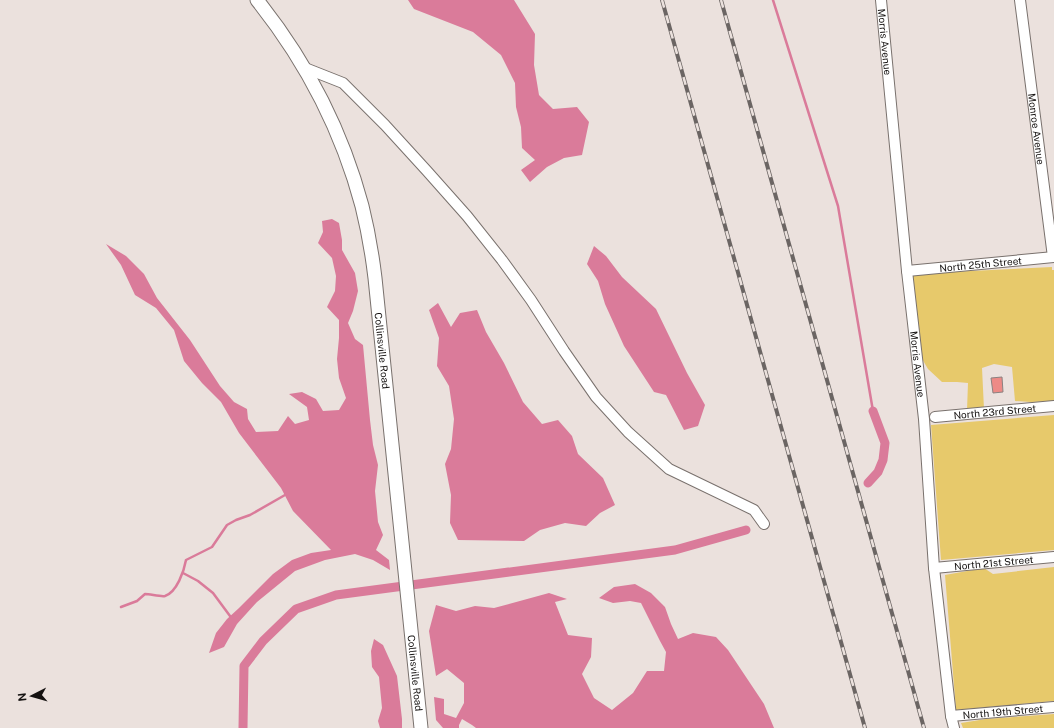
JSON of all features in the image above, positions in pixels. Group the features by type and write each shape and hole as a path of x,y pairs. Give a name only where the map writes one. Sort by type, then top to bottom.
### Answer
{"main road":[{"name":"Collinsville Road","path":"257,0 305,68 327,110 352,172 362,205 370,241 375,278 421,728"}],"street":[{"name":"Morris Avenue","path":"881,0 906,271 924,419 934,568 951,716 954,728"},
{"name":"Monroe Avenue","path":"1020,0 1054,257"},
{"path":"305,68 342,83 385,125 467,216 531,300 596,397 628,432 669,469 754,510 764,524"},
{"name":"North 25th Street","path":"906,271 1054,257"},
{"name":"North 23rd Street","path":"935,418 1054,406"},
{"name":"North 21st Street","path":"934,568 1054,557"},
{"name":"North 19th Street","path":"951,716 1054,707"}],"shaded area":[{"path":"408,0 514,0 535,34 534,65 539,95 553,109 577,107 589,122 582,155 564,158 547,167 530,182 521,170 535,160 522,148 521,127 516,107 515,83 501,55 473,32 414,9"},
{"path":"332,219 339,223 342,250 355,273 358,291 348,323 355,339 363,345 373,445 378,465 375,491 378,522 383,535 376,550 389,560 390,570 373,560 355,554 325,560 295,571 257,602 237,624 224,647 209,653 216,633 227,619 273,574 292,560 311,553 331,550 293,511 281,488 239,433 221,402 202,383 184,361 174,330 156,308 135,295 121,265 106,244 126,256 144,274 157,298 190,340 220,386 234,402 247,409 248,419 256,432 278,431 288,416 295,424 309,420 307,407 289,394 302,392 316,399 323,411 339,410 346,398 339,378 337,359 339,320 327,307 335,291 336,276 332,258 318,243 323,232 322,221"},
{"path":"594,246 606,256 622,277 656,309 687,373 705,405 698,426 684,430 666,395 654,392 624,346 605,304 598,281 587,264"},
{"path":"1052,267 1052,270 1054,270 1054,401 1015,401 1012,367 994,364 982,368 984,409 967,410 968,383 942,382 928,369 918,352 907,274"},
{"path":"438,303 451,327 460,313 477,310 486,332 504,363 523,402 542,424 558,420 572,436 578,454 603,478 615,505 600,513 586,526 565,523 540,530 524,541 458,540 450,523 451,495 445,464 451,449 454,419 449,386 437,366 439,338 429,310"},
{"path":"1054,415 1054,550 941,560 931,425"},
{"path":"1054,567 1054,701 956,710 945,575 984,568 993,574"},
{"path":"635,584 651,593 665,607 678,639 693,633 716,637 728,650 764,704 774,728 476,728 462,719 459,728 443,728 436,720 434,697 444,699 444,714 456,718 464,703 464,683 447,669 436,676 429,631 436,605 456,611 475,606 494,608 549,593 567,599 555,602 568,635 592,638 591,657 582,674 594,698 612,710 633,693 647,671 664,671 666,652 641,603 630,601 613,603 599,598 614,587"},
{"path":"374,639 383,645 397,676 402,728 380,728 378,721 382,708 379,677 372,667 371,651"},
{"path":"1054,714 1054,728 963,728 961,723 986,719"}],"building":[{"path":"1002,377 1003,392 993,393 991,378"}],"waterway":[{"path":"773,0 838,206 873,411"},
{"path":"868,483 878,472 883,460 885,443 873,411"},
{"path":"121,607 137,601 145,594 163,596 169,594 179,581 184,570 186,560 212,547 227,525 250,515 285,495"},
{"path":"243,728 244,666 263,641 296,609 336,595 675,550 746,530"},
{"path":"183,573 198,581 213,593 230,616"}],"railway":[{"path":"662,0 865,728"},
{"path":"721,0 924,728"}]}
